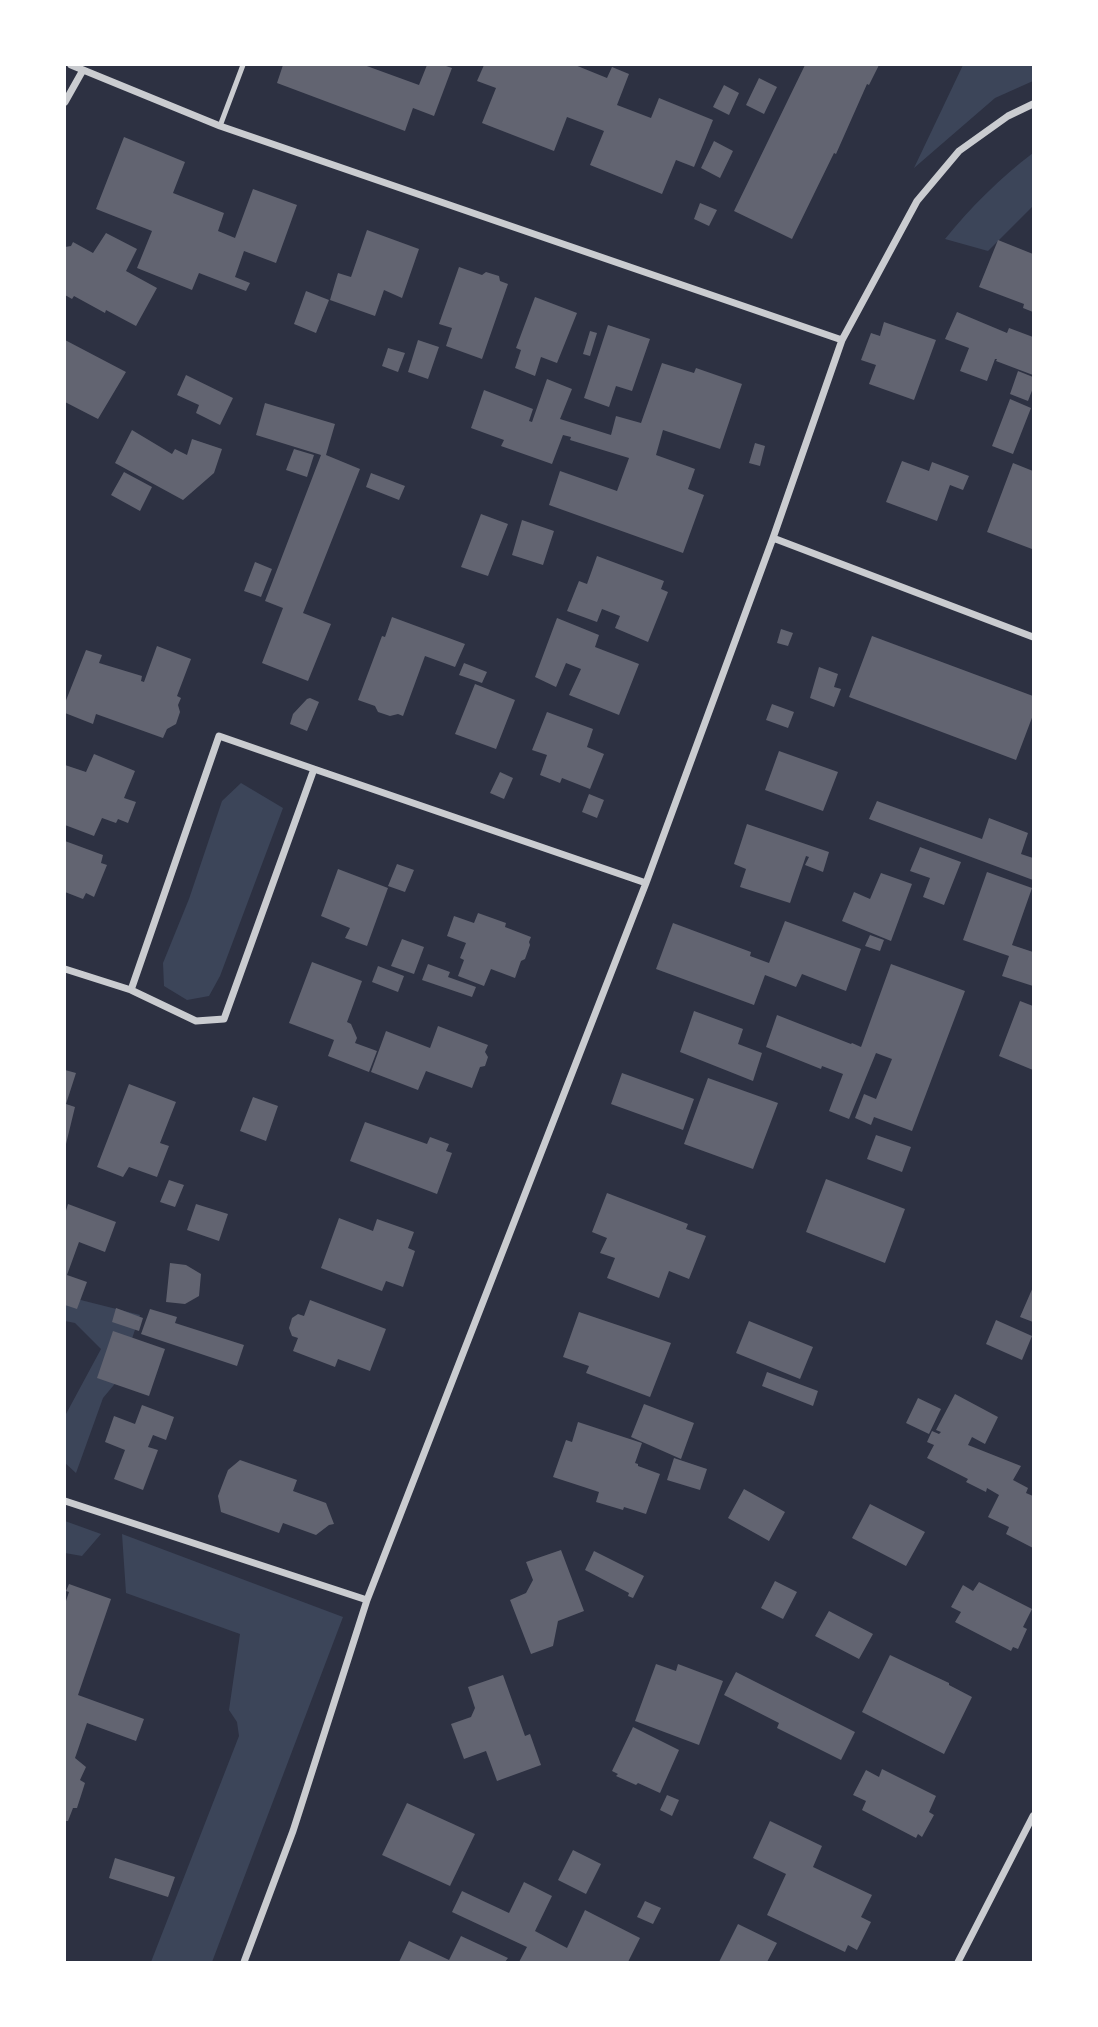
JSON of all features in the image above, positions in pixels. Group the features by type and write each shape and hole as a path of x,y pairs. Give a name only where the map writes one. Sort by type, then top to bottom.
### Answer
{"street":[{"path":"71,65 220,126 842,340"},
{"path":"65,102 83,70"},
{"path":"244,1962 293,1831 367,1600 646,883 773,538 842,340 917,201 959,151 1008,116 1033,104"},
{"path":"773,538 1033,637"},
{"path":"131,990 219,736 646,883"},
{"path":"65,969 131,990 196,1021 224,1019 314,769"},
{"path":"65,1501 367,1600"},
{"path":"958,1962 1033,1816"}],"lane":[{"path":"220,126 243,65"}],"shaded area":[{"path":"963,65 1033,65 1033,81 995,98 914,168"},
{"path":"1033,153 1033,206 988,251 945,239 986,193"},
{"path":"241,783 283,808 220,976 209,996 187,1000 164,986 163,963 189,899 222,801"},
{"path":"65,1296 140,1315 118,1380 103,1398 76,1473 65,1463 66,1414 101,1349 75,1323 65,1321"},
{"path":"65,1521 101,1534 82,1556 65,1553"},
{"path":"122,1534 343,1617 212,1962 151,1962 239,1736 237,1722 229,1710 240,1634 126,1593"}],"building":[{"path":"283,65 364,65 419,85 427,65 452,68 434,116 413,108 405,131 277,83"},
{"path":"484,65 575,65 607,78 612,67 629,74 617,105 651,118 659,98 713,120 694,167 676,160 662,194 590,165 604,131 567,117 554,151 482,123 496,88 477,81"},
{"path":"805,65 879,65 869,85 867,84 836,154 834,153 792,239 734,211"},
{"path":"759,78 777,87 764,114 746,105"},
{"path":"724,85 739,93 729,115 713,107"},
{"path":"124,137 185,162 173,193 224,213 218,231 235,238 253,189 297,205 276,263 244,251 235,277 250,283 246,291 199,273 192,290 137,268 152,231 96,209"},
{"path":"714,141 733,151 720,178 701,168"},
{"path":"700,203 717,210 709,226 694,219"},
{"path":"367,230 419,249 402,298 384,290 375,316 330,300 338,273 351,277"},
{"path":"106,233 137,249 126,271 157,288 136,326 74,296 72,299 65,295 65,247 71,246 73,242 93,253"},
{"path":"998,240 1033,254 1033,312 1023,308 1024,304 979,287"},
{"path":"459,267 482,275 486,272 499,276 500,281 508,284 482,359 446,346 452,328 439,324"},
{"path":"306,291 329,300 316,333 294,324"},
{"path":"535,297 577,313 557,363 541,357 535,376 515,368 521,350 516,348"},
{"path":"957,312 1007,333 1009,328 1033,337 1033,375 996,361 997,359 995,359 987,381 960,371 969,348 945,339"},
{"path":"884,322 936,340 914,400 869,384 876,365 861,360 871,333 880,336"},
{"path":"608,325 650,339 632,391 616,386 609,407 584,398"},
{"path":"590,331 597,333 590,356 583,354"},
{"path":"65,340 126,372 98,419 65,402"},
{"path":"418,340 439,347 428,379 408,372"},
{"path":"388,348 405,353 398,372 382,366"},
{"path":"662,363 694,373 696,368 742,384 720,449 663,430 656,455 695,469 688,489 704,495 683,553 549,505 560,471 617,491 629,458 570,440 571,437 563,435 552,464 501,446 504,440 471,428 484,390 533,409 529,421 532,422 547,379 572,389 560,419 611,435 616,416 641,423"},
{"path":"1018,371 1033,377 1033,388 1028,401 1010,394"},
{"path":"186,375 233,398 220,425 196,413 199,405 177,395"},
{"path":"1010,399 1031,408 1013,454 992,446"},
{"path":"265,403 335,424 326,455 360,469 303,613 331,624 308,681 262,663 283,608 265,601 321,455 256,435"},
{"path":"132,430 172,454 175,449 187,455 192,439 222,449 214,473 183,500 115,463"},
{"path":"755,443 765,446 760,466 749,463"},
{"path":"294,449 314,455 307,477 286,470"},
{"path":"902,461 929,471 932,462 969,476 963,490 950,485 937,521 886,502"},
{"path":"1013,463 1033,471 1032,549 987,532"},
{"path":"124,472 152,487 140,511 111,495"},
{"path":"371,473 405,486 399,500 366,487"},
{"path":"481,514 508,524 488,576 461,567"},
{"path":"522,520 554,531 543,565 512,555"},
{"path":"597,556 664,581 661,589 668,592 648,642 615,628 620,616 602,609 597,622 567,611 579,581 587,584"},
{"path":"255,562 272,569 261,597 244,591"},
{"path":"392,617 465,644 455,667 425,656 403,716 378,712 375,706 358,700"},
{"path":"557,618 599,635 595,647 639,664 619,715 569,695 581,669 566,663 556,687 535,677"},
{"path":"781,629 793,633 788,646 777,643"},
{"path":"872,636 1033,696 1033,715 1016,760 849,697"},
{"path":"157,646 191,659 177,696 181,698 176,724 167,729 163,738 96,714 93,724 65,713 65,703 86,650 102,655 99,663 142,676 141,681 144,682"},
{"path":"464,663 487,672 482,683 459,675"},
{"path":"819,667 838,674 834,687 841,689 834,707 810,698"},
{"path":"475,684 515,700 496,749 455,734"},
{"path":"310,698 319,702 307,731 290,724 293,714"},
{"path":"772,704 794,712 788,728 766,720"},
{"path":"547,712 593,729 587,747 604,754 590,789 562,778 560,783 540,775 547,755 532,750"},
{"path":"779,751 838,772 823,811 765,790"},
{"path":"94,754 135,771 124,798 136,802 128,823 118,819 116,823 102,818 94,836 65,825 65,765 86,772"},
{"path":"500,772 513,778 504,799 490,793"},
{"path":"589,794 604,800 597,818 582,812"},
{"path":"877,801 982,839 989,818 1028,833 1021,854 1033,858 1033,880 869,819"},
{"path":"747,824 829,852 823,872 805,865 809,857 806,856 790,903 740,887 746,869 734,864"},
{"path":"65,841 103,855 101,863 107,865 94,897 86,893 83,899 65,892"},
{"path":"920,847 961,862 944,905 923,897 930,878 910,871"},
{"path":"397,864 414,870 405,892 388,886"},
{"path":"338,869 388,888 367,946 345,938 350,928 321,916"},
{"path":"987,872 1032,888 1012,945 1033,952 1033,986 1002,976 1009,956 963,940"},
{"path":"881,873 912,884 891,941 842,921 854,892 870,899"},
{"path":"478,913 506,923 505,927 531,937 525,959 521,961 515,978 491,969 484,986 458,976 464,960 460,958 466,943 447,936 454,916 474,923"},
{"path":"785,921 861,949 846,991 802,974 796,987 765,975 754,1005 656,969 673,923 751,952 750,956 769,963"},
{"path":"870,935 884,940 880,951 865,946"},
{"path":"402,939 424,947 414,974 391,966"},
{"path":"312,962 362,981 347,1022 351,1024 357,1038 355,1043 377,1051 369,1072 328,1056 334,1040 289,1023"},
{"path":"428,964 450,972 448,977 476,987 472,997 422,980"},
{"path":"891,964 965,991 912,1131 874,1117 871,1125 855,1118 864,1094 876,1099 892,1059 876,1053 849,1119 829,1111 843,1074 822,1066 821,1069 766,1047 777,1015 861,1047"},
{"path":"378,966 404,976 398,992 372,982"},
{"path":"1020,1001 1033,1006 1033,1070 999,1056"},
{"path":"694,1011 743,1029 738,1044 762,1053 753,1081 680,1052"},
{"path":"438,1026 488,1045 485,1066 480,1067 472,1088 426,1071 418,1090 371,1072 386,1031 430,1048"},
{"path":"65,1070 76,1073 66,1104 75,1107 66,1144"},
{"path":"622,1073 694,1099 683,1130 611,1104"},
{"path":"708,1078 778,1103 753,1169 684,1144"},
{"path":"129,1084 176,1102 160,1143 169,1146 157,1177 129,1167 123,1177 97,1167"},
{"path":"253,1097 278,1106 266,1141 240,1131"},
{"path":"365,1122 427,1144 430,1137 449,1144 446,1151 452,1153 437,1194 350,1161"},
{"path":"876,1135 911,1147 902,1172 867,1159"},
{"path":"826,1179 905,1209 885,1263 806,1232"},
{"path":"169,1180 184,1185 175,1207 160,1202"},
{"path":"607,1193 688,1224 686,1229 706,1236 689,1279 669,1271 659,1298 607,1278 615,1258 600,1253 607,1238 592,1232"},
{"path":"68,1204 116,1222 105,1252 79,1242 67,1275 87,1282 77,1309 65,1305 65,1214"},
{"path":"196,1204 228,1214 219,1241 187,1230"},
{"path":"339,1218 373,1231 377,1219 414,1232 408,1248 415,1251 403,1287 386,1281 382,1291 321,1268"},
{"path":"170,1263 186,1265 201,1274 199,1296 185,1304 166,1302"},
{"path":"1033,1287 1033,1322 1020,1317"},
{"path":"310,1300 386,1329 370,1371 338,1359 335,1367 293,1351 298,1338 292,1336 289,1328 292,1318 298,1314 304,1316"},
{"path":"116,1308 143,1318 139,1331 112,1322"},
{"path":"150,1309 177,1317 175,1323 244,1345 237,1366 141,1334"},
{"path":"579,1312 671,1343 650,1397 586,1373 589,1366 563,1357"},
{"path":"996,1320 1032,1336 1022,1360 986,1344"},
{"path":"749,1321 813,1347 800,1379 736,1353"},
{"path":"113,1331 165,1349 149,1396 97,1378"},
{"path":"767,1372 818,1391 813,1406 762,1386"},
{"path":"955,1394 998,1417 985,1444 972,1437 968,1445 1021,1466 1013,1480 1028,1488 1026,1493 1033,1496 1033,1548 1006,1534 1009,1527 988,1517 999,1495 987,1488 986,1492 966,1482 968,1479 927,1458 934,1445 927,1442 932,1431 939,1434 941,1432 936,1430"},
{"path":"918,1398 941,1409 929,1434 906,1423"},
{"path":"644,1404 694,1423 681,1459 631,1437"},
{"path":"142,1405 174,1417 166,1440 153,1435 148,1447 158,1450 143,1490 114,1479 125,1450 105,1442 114,1416 135,1424"},
{"path":"578,1422 642,1443 635,1463 660,1474 646,1514 596,1502 599,1492 553,1477 566,1440 572,1442"},
{"path":"674,1458 707,1469 700,1490 667,1480"},
{"path":"240,1460 297,1480 293,1491 326,1503 334,1524 316,1535 283,1523 279,1533 221,1512 218,1496 228,1470"},
{"path":"744,1489 785,1512 769,1541 728,1518"},
{"path":"870,1504 925,1532 906,1566 852,1538"},
{"path":"561,1550 584,1611 558,1621 553,1646 531,1654 510,1600 526,1593 533,1580 526,1562"},
{"path":"594,1551 644,1576 633,1598 628,1596 629,1593 585,1570"},
{"path":"775,1581 797,1592 783,1619 761,1608"},
{"path":"979,1582 1032,1609 1023,1627 1027,1629 1018,1649 1013,1647 1011,1651 955,1622 961,1612 951,1607 963,1585 973,1591"},
{"path":"69,1584 111,1599 78,1695 144,1719 136,1741 87,1723 75,1758 86,1767 80,1780 85,1783 77,1808 73,1808 68,1821 65,1821 65,1604"},
{"path":"829,1611 873,1634 859,1659 815,1636"},
{"path":"890,1655 972,1697 944,1754 862,1712"},
{"path":"656,1664 676,1671 678,1664 723,1681 699,1745 635,1721"},
{"path":"736,1672 855,1732 841,1760 777,1728 779,1723 724,1695"},
{"path":"503,1675 525,1736 530,1734 541,1765 497,1781 486,1751 464,1759 451,1724 471,1717 475,1708 468,1687"},
{"path":"633,1727 679,1750 660,1793 616,1776 618,1774 612,1771"},
{"path":"882,1769 936,1796 929,1812 934,1815 922,1837 918,1834 916,1838 862,1810 866,1801 853,1795 866,1770 879,1777"},
{"path":"667,1795 679,1800 672,1816 660,1810"},
{"path":"407,1803 475,1834 450,1886 382,1855"},
{"path":"770,1821 822,1846 813,1867 872,1895 861,1917 871,1922 857,1950 848,1945 845,1952 767,1915 786,1874 753,1858"},
{"path":"573,1850 601,1864 586,1894 558,1880"},
{"path":"115,1858 175,1877 168,1897 109,1878"},
{"path":"524,1882 552,1896 535,1931 567,1948 585,1910 640,1938 628,1962 519,1962 527,1947 452,1912 462,1891 509,1913"},
{"path":"645,1901 661,1908 653,1924 637,1917"},
{"path":"738,1924 777,1943 767,1962 719,1962"},
{"path":"461,1936 508,1958 505,1962 399,1962 409,1941 449,1960"}]}
